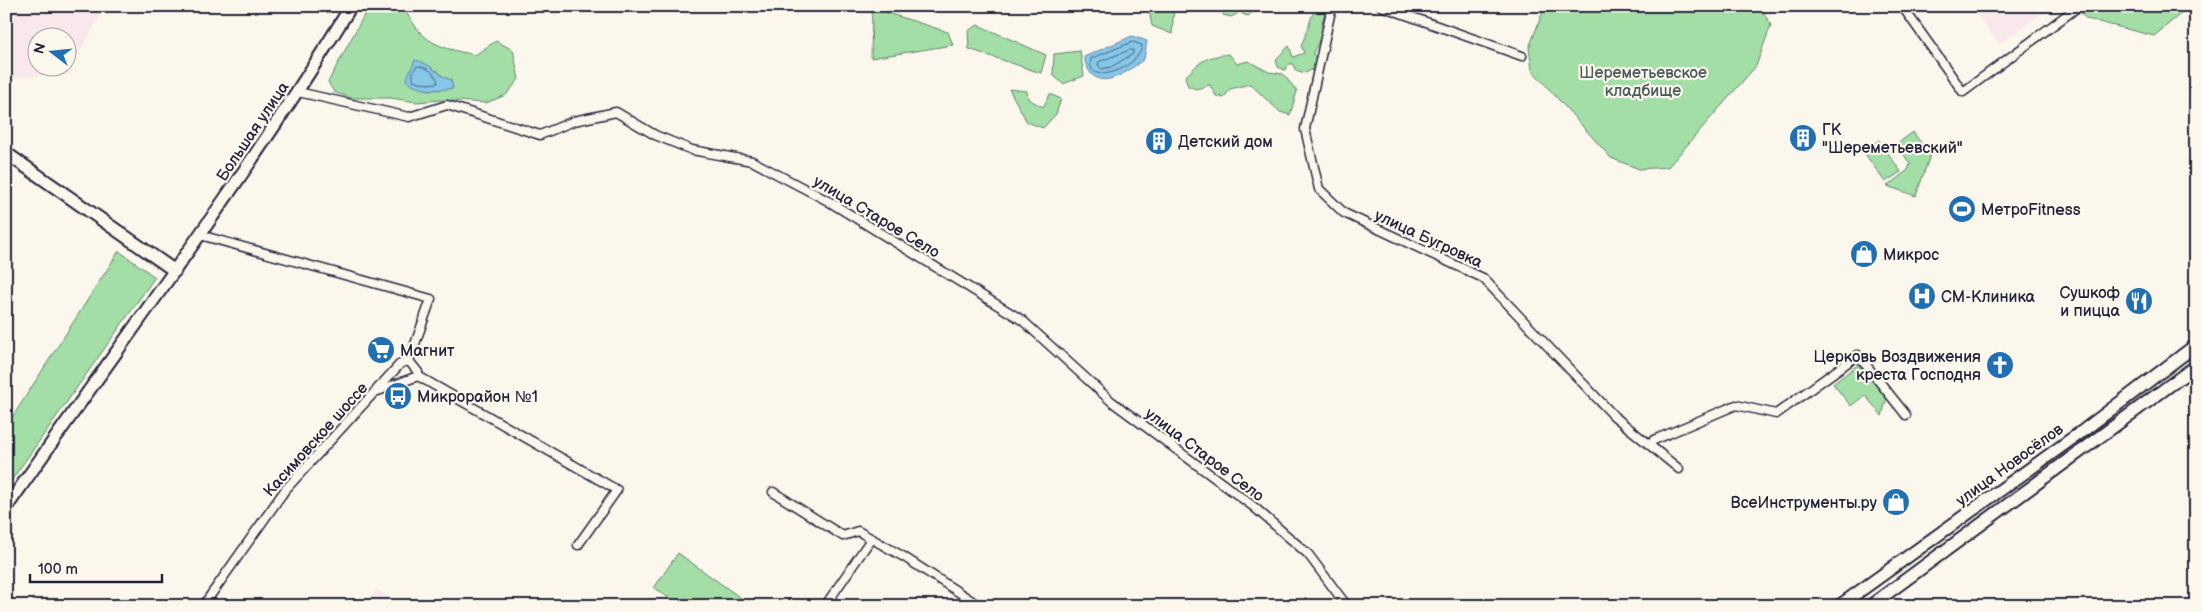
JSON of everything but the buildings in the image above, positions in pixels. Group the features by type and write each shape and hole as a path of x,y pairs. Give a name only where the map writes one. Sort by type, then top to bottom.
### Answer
{"main road":[{"name":"Большая улица","path":"6,508 200,235 298,92 351,6"},
{"path":"6,153 175,270"},
{"name":"улица Новосёлов","path":"1839,606 2084,430 2196,345"},
{"name":"улица Новосёлов","path":"1870,606 2196,366"}],"street":[{"name":"улица Бугровка","path":"1332,6 1305,129 1320,189 1344,213 1483,278 1614,416 1679,469"},
{"path":"1382,6 1522,56"},
{"path":"1902,6 1963,92 2079,6"},
{"name":"улица Старое Село","path":"298,92 409,117 446,105 540,135 574,121 616,112 655,135 692,150 752,161 828,201 1022,320 1111,401 1254,508 1308,554 1346,606"},
{"path":"200,235 431,299 409,361 418,372 418,376 617,490 578,545"},
{"path":"1654,440 1736,406 1776,414 1858,355 1906,415"},
{"name":"Касимовское шоссе","path":"203,606 285,490 402,364 409,361"},
{"path":"376,392 418,376"},
{"path":"773,492 843,536 858,531 904,557 980,606"},
{"path":"825,606 871,539"}],"shaded area":[{"path":"6,6 106,6 78,55 78,28 28,28 28,77 6,78"},
{"path":"1970,6 2052,6 1999,44"},
{"path":"377,589 401,606 365,606"}],"green space":[{"path":"369,6 401,6 423,35 434,43 454,50 475,55 496,41 513,50 519,79 506,95 486,103 441,100 416,102 391,98 351,98 334,92 328,82","holes":["437,70 442,77 451,80 452,88 428,90 419,85"]},
{"path":"1148,6 1174,6 1172,34 1152,26"},
{"path":"1225,6 1260,6 1248,16 1242,14 1243,10 1240,8 1237,14 1231,17 1223,15"},
{"path":"1317,6 1327,6 1321,26 1324,30 1313,53 1316,60 1314,69 1305,73 1295,70 1293,64 1289,64 1285,70 1278,67 1276,59 1289,46 1293,57 1304,53 1301,45"},
{"name":"Шереметьевское кладбище","path":"1545,6 1760,6 1771,25 1756,66 1668,167 1639,169 1611,158 1532,70 1529,48"},
{"path":"2087,6 2190,6 2154,36 2087,19 2082,15 2082,10"},
{"path":"872,8 948,32 953,45 871,58"},
{"path":"978,25 1046,55 1041,73 969,49 968,31"},
{"path":"1080,51 1084,76 1063,84 1053,75 1054,54"},
{"path":"1229,54 1237,64 1248,61 1269,72 1283,74 1297,91 1290,115 1280,112 1250,84 1230,89 1224,98 1216,96 1210,85 1196,89 1188,86 1185,77 1200,63 1215,56"},
{"path":"1009,89 1027,91 1028,99 1043,107 1050,94 1061,99 1056,114 1043,128 1027,122"},
{"path":"1913,132 1930,155 1916,196 1887,186 1908,170 1910,164 1897,144"},
{"path":"1879,140 1901,172 1885,182 1863,151"},
{"path":"119,251 155,277 6,488 6,427"},
{"path":"1860,363 1887,397 1882,416 1865,395 1851,406 1833,384"},
{"path":"678,553 752,606 681,606 654,588"}],"water":[{"path":"1132,36 1147,41 1144,59 1118,76 1101,79 1094,76 1088,69 1084,57"},
{"path":"415,60 451,80 453,88 441,90 427,89 410,84 406,80"}],"place":[{"name":"ГК \"Шереметьевский\"","path":"1803,138"},
{"name":"Детский дом","path":"1159,141"},
{"name":"МетроFitness","path":"1962,209"},
{"name":"Микрос","path":"1864,254"},
{"name":"СМ-Клиника","path":"1922,296"},
{"name":"Сушкоф и пицца","path":"2139,301"},
{"name":"Магнит","path":"381,350"},
{"name":"Церковь Воздвижения креста Господня","path":"2000,365"},
{"name":"Микрорайон №1","path":"398,396"},
{"name":"ВсеИнструменты.ру","path":"1896,502"}]}
